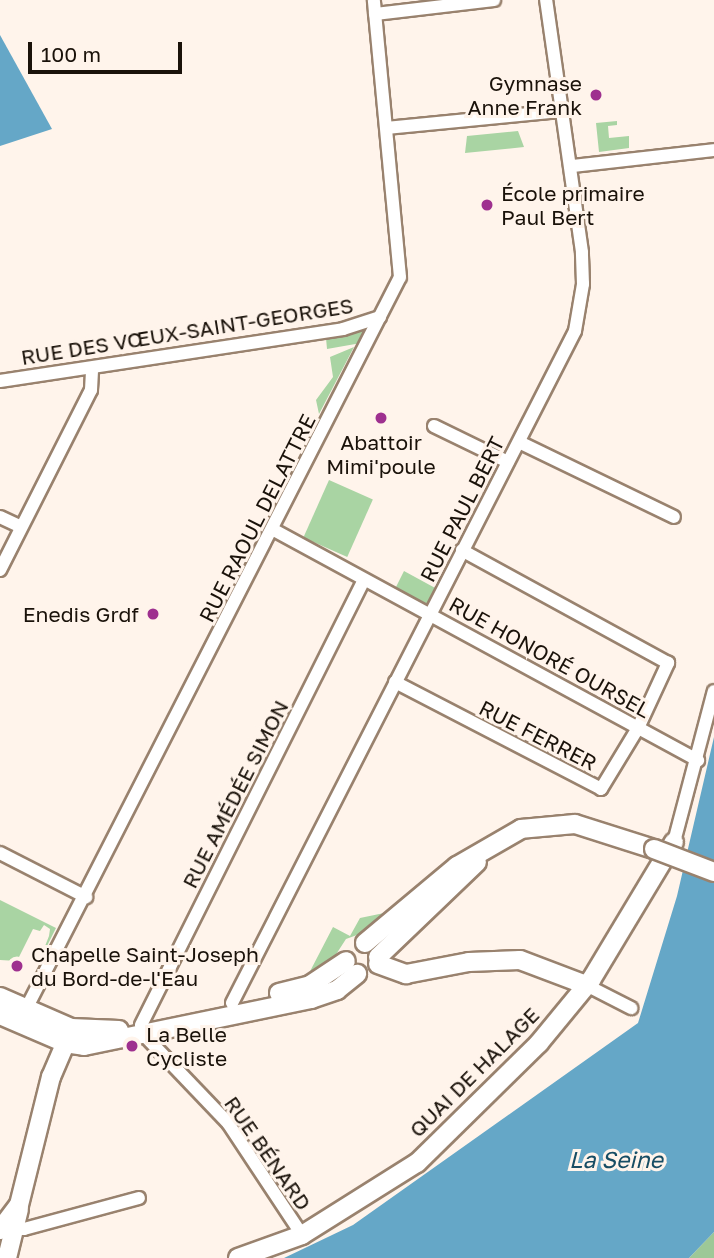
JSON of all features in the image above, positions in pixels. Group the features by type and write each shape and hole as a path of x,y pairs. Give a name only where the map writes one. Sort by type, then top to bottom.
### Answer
{"main road":[{"path":"0,997 23,1016 68,1036 142,1030 311,999 337,990 352,968 351,947 365,943 419,894 488,848 538,825 575,824 714,872"},
{"name":"QUAI DE HALAGE","path":"238,1258 302,1235 417,1163 539,1043 586,985 674,842"},
{"path":"142,1030 232,1003 310,985 352,968 372,972 378,960 488,848"},
{"path":"365,943 378,960 406,974 469,962 520,960 586,985"},
{"path":"0,1015 23,1016"},
{"path":"6,1238 19,1205 51,1077 68,1036"}],"street":[{"name":"RUE RAOUL DELATTRE","path":"23,1016 400,277 402,263 374,0"},
{"path":"375,14 494,0"},
{"name":"RUE PAUL BERT","path":"232,1003 519,442 581,313 583,268 572,166 559,111 546,0"},
{"path":"387,128 559,111"},
{"path":"572,166 714,150"},
{"name":"RUE DES VŒUX-SAINT-GEORGES","path":"0,381 343,329 380,317"},
{"path":"0,570 91,390 92,368"},
{"path":"434,426 508,462"},
{"path":"519,442 674,517"},
{"path":"0,517 21,527"},
{"name":"RUE HONORÉ OURSEL","path":"272,529 698,760"},
{"path":"462,550 668,663 638,727"},
{"name":"RUE AMÉDÉE SIMON","path":"142,1030 364,580"},
{"name":"RUE FERRER","path":"395,682 601,789 638,727"},
{"path":"674,842 698,760 714,691"},
{"path":"0,853 86,897"},
{"path":"586,985 631,1007"},
{"name":"RUE BÉNARD","path":"142,1030 228,1123 302,1235"},
{"path":"6,1238 139,1198"}],"green space":[{"path":"617,121 617,125 608,126 609,138 629,136 629,148 599,152 596,123"},
{"path":"518,131 524,147 465,153 467,136"},
{"path":"369,326 361,343 327,349 326,338"},
{"path":"354,347 319,414 316,400 333,377 330,357"},
{"path":"329,480 373,500 347,557 303,538"},
{"path":"404,571 437,589 428,604 395,589"},
{"path":"0,900 56,928 38,964 49,936 50,929 44,925 40,931 33,929 17,961 0,960"},
{"path":"389,912 368,931 346,939 335,956 305,981 333,927 350,936 360,918"},
{"path":"714,1232 714,1258 689,1258"}],"water":[{"path":"0,35 52,129 0,146"},
{"name":"La Seine","path":"714,737 714,1232 689,1258 284,1258 353,1225 638,1023 677,896"}],"place":[{"name":"Gymnase Anne Frank","path":"596,95"},
{"name":"École primaire Paul Bert","path":"487,205"},
{"name":"Abattoir Mimi'poule","path":"381,418"},
{"name":"Enedis Grdf","path":"153,614"},
{"name":"Chapelle Saint-Joseph du Bord-de-l'Eau","path":"17,966"},
{"name":"La Belle Cycliste","path":"132,1046"}]}
